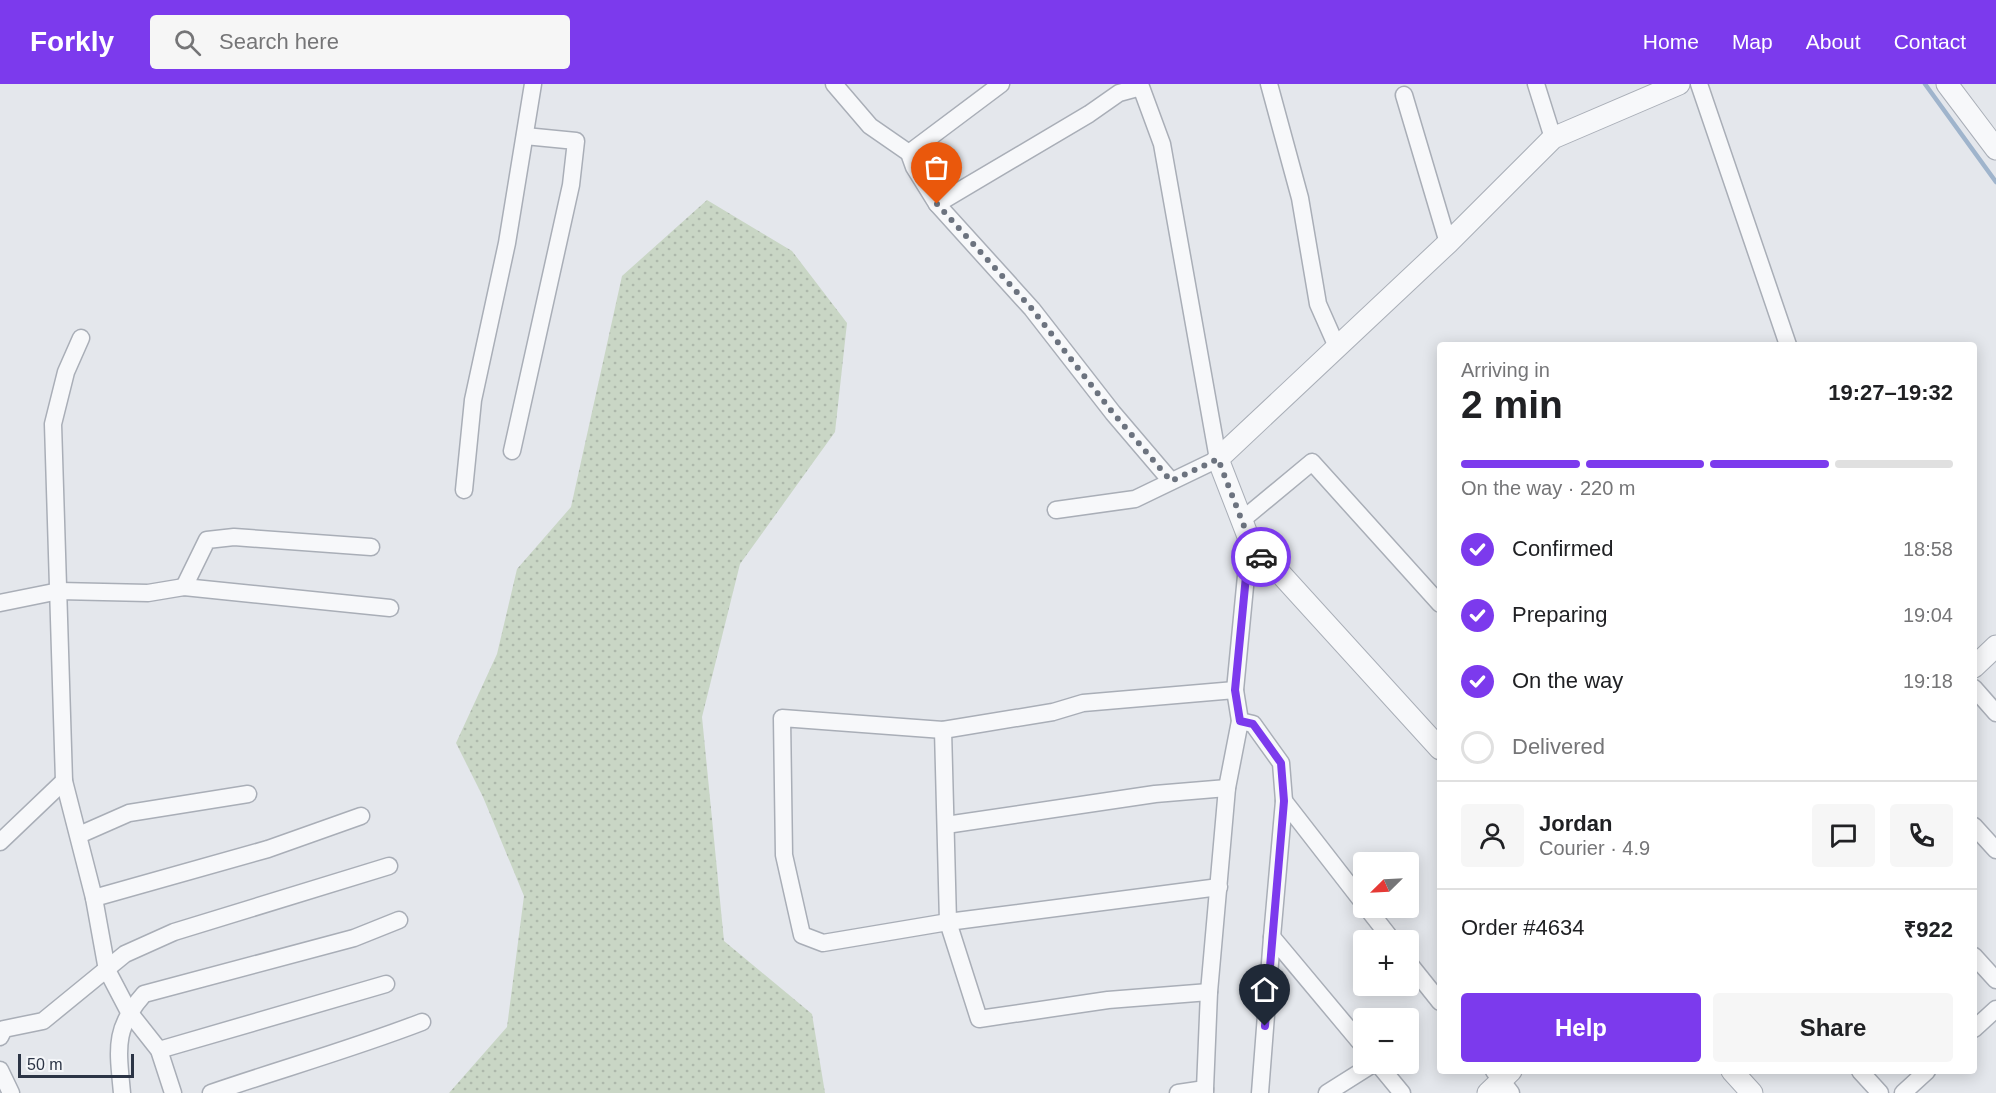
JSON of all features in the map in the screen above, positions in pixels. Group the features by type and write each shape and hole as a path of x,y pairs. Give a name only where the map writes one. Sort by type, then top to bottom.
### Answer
{"street":[{"path":"464,490 473,400 507,243 533,84"},
{"path":"834,84 870,126 909,153 914,167 937,204 1032,309 1113,413 1171,481"},
{"path":"909,153 1001,84"},
{"path":"1269,84 1300,198 1318,304 1337,347"},
{"path":"1536,84 1554,138"},
{"path":"1699,84 1787,342"},
{"path":"1947,84 1996,149"},
{"path":"1056,510 1135,499 1218,459 1448,243 1554,138 1670,86"},
{"path":"937,204 1089,114 1119,93 1141,87 1162,144 1218,459 1249,539 1437,746"},
{"path":"1404,95 1448,243"},
{"path":"512,451 571,185 576,141 525,135"},
{"path":"81,338 66,372 53,424 64,781 80,835 107,970 129,1012 159,1050 173,1093"},
{"path":"1242,520 1312,462 1437,601"},
{"path":"184,587 207,540 234,537 371,547"},
{"path":"1178,1093 1205,1091 1209,992 1227,788 1240,721 1235,690 1246,576 1263,555"},
{"path":"0,603 59,591 148,592 184,587 390,608"},
{"path":"1977,664 1996,646"},
{"path":"1219,887 948,922 823,943 802,935 784,855 782,718 943,730 1053,712 1083,703 1235,690"},
{"path":"1977,691 1996,712"},
{"path":"1240,721 1253,724 1281,763 1284,801 1260,1093"},
{"path":"943,730 948,922 979,1019 1108,1000 1209,992"},
{"path":"0,842 64,781"},
{"path":"946,825 1155,794 1227,788"},
{"path":"80,835 129,813 248,794"},
{"path":"1284,801 1353,890"},
{"path":"94,898 268,849 361,816"},
{"path":"1977,829 1996,850"},
{"path":"0,1037 4,1029 43,1020 125,954 174,932 389,866"},
{"path":"1374,918 1384,930"},
{"path":"122,1093 118,1043 129,1012 144,994 354,938 399,920"},
{"path":"1272,938 1353,1034"},
{"path":"1977,959 1996,980"},
{"path":"1419,976 1437,998"},
{"path":"159,1050 386,984"},
{"path":"1977,1026 1996,1009"},
{"path":"211,1093 332,1052 355,1047 422,1022"},
{"path":"0,1070 11,1093"},
{"path":"1327,1093 1358,1074"},
{"path":"1384,1074 1402,1093"},
{"path":"1735,1074 1752,1093"},
{"path":"1863,1074 1880,1093"},
{"path":"1903,1093 1924,1074"}],"green space":[{"path":"707,200 792,251 847,323 835,432 740,564 702,717 724,941 812,1014 825,1093 449,1093 507,1027 524,896 483,797 456,743 497,654 517,569 571,507 622,276"}],"waterway":[{"path":"1925,84 1996,182"}],"way so far":[{"path":"937,204 1032,309 1113,413 1171,481 1218,459 1249,539 1263,555 1261,557"}],"route":[{"path":"1261,557 1246,576 1235,690 1240,721 1253,724 1281,763 1284,801 1265,1026"}]}
